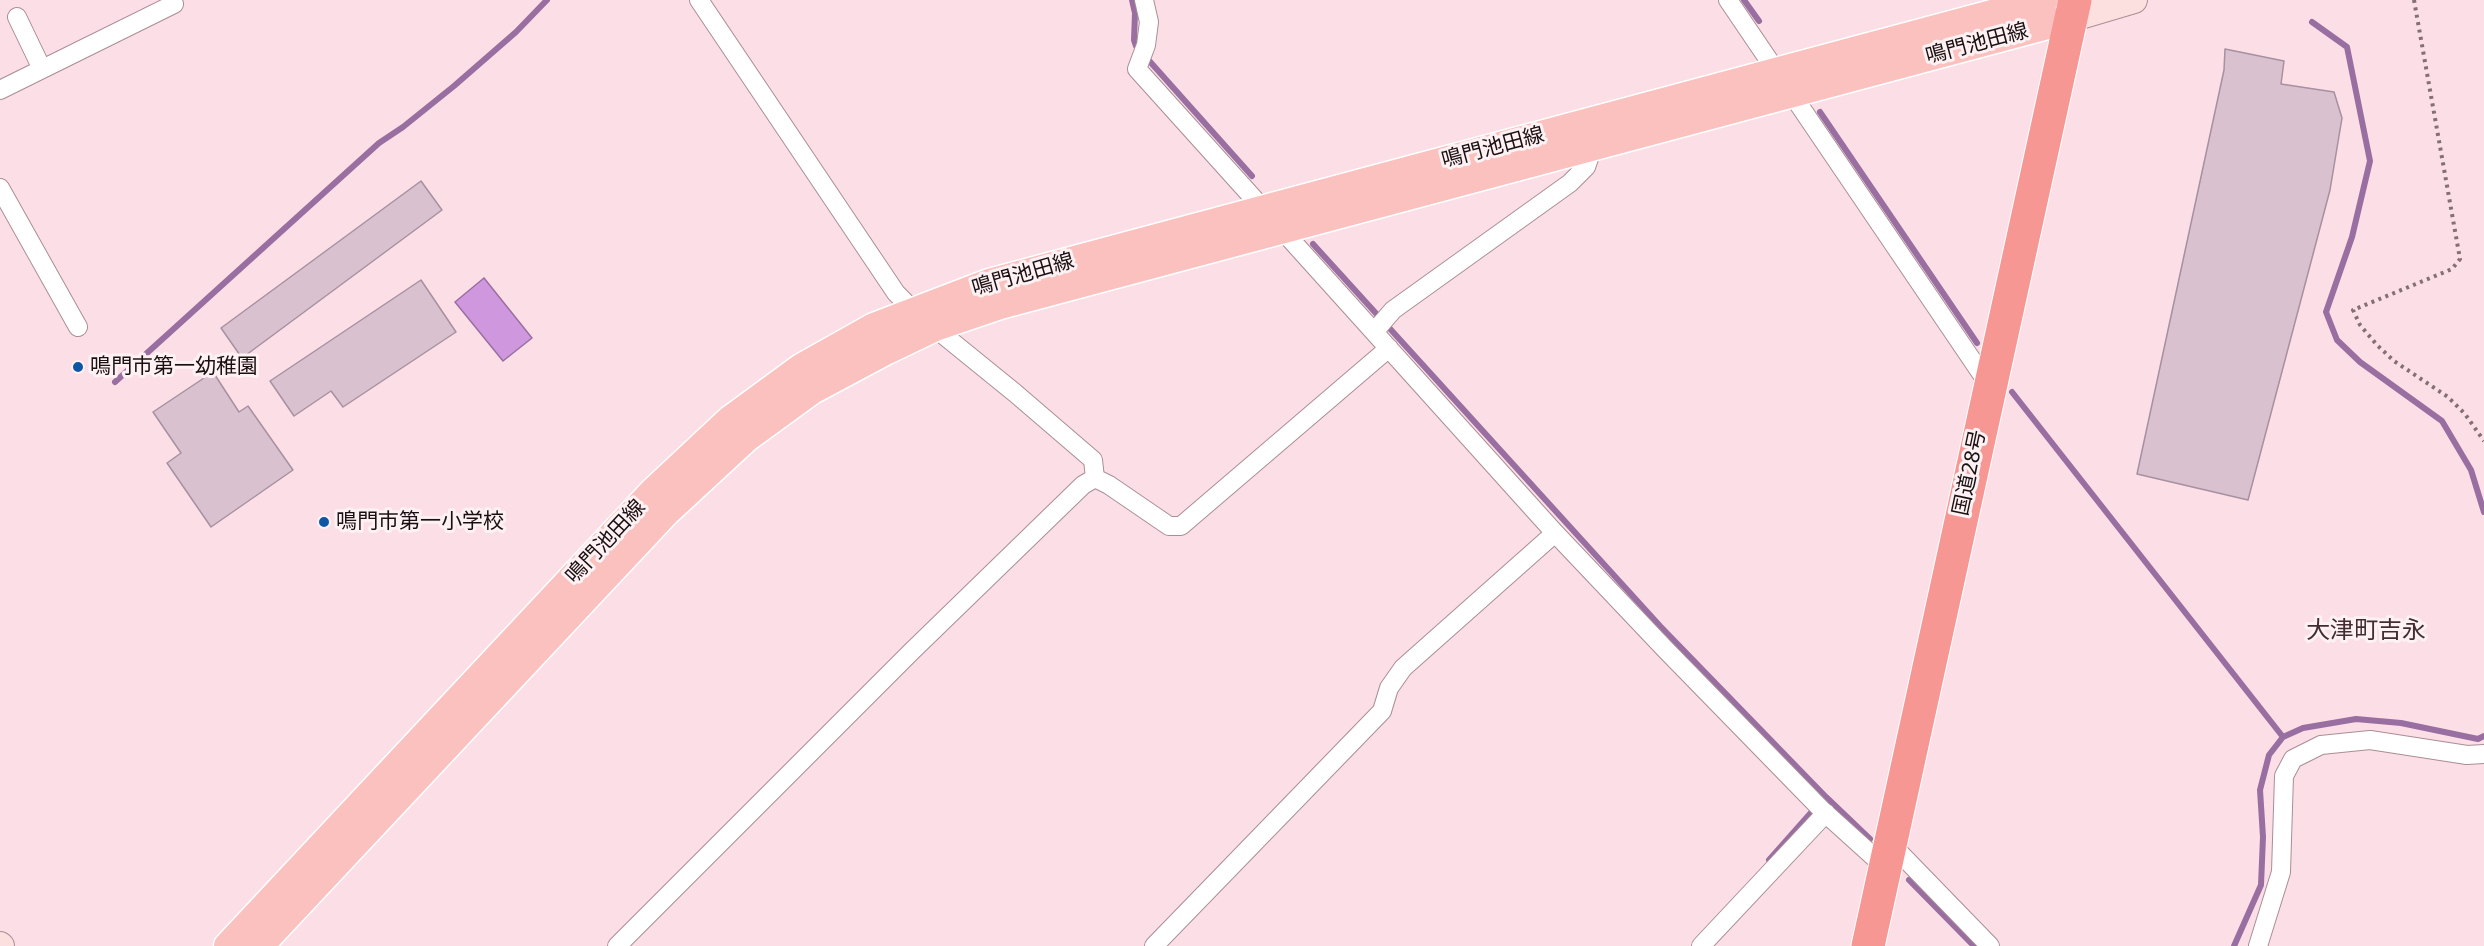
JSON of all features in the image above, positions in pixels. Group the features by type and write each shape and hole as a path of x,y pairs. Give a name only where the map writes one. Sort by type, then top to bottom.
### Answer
{"highway":[{"name":"国道28号","path":"1868,946 1989,385 2063,6"}],"main road":[{"path":"2063,6 2134,0"},
{"name":"鳴門池田線","path":"228,946 652,493 730,420 801,368 874,327 1000,305 1274,219 2063,6"},
{"name":"鳴門池田線","path":"1274,219 1593,147 1784,83"},
{"name":"鳴門池田線","path":"259,946 666,512 746,438 812,390 925,319"}],"street":[{"path":"0,90 174,4 172,0"},
{"path":"699,0 896,293 1093,460 1095,478"},
{"path":"1144,0 1149,22 1146,45 1137,69 1377,329 1389,348 1555,532 1821,808 1888,855 1990,946"},
{"path":"1728,0 1989,385"},
{"path":"17,17 42,69"},
{"path":"1377,329 1393,310 1570,183 1586,167 1593,147"},
{"path":"0,188 78,327"},
{"path":"1095,478 1169,526 1181,526 1389,348"},
{"path":"617,946 912,651 1083,484 1095,478"},
{"path":"1154,946 1382,711 1389,688 1403,668 1555,532"},
{"path":"2258,946 2281,872 2284,776 2293,759 2321,745 2370,740 2468,755 2484,754"},
{"path":"1701,946 1821,808"}],"path":[{"path":"2414,0 2460,259 2452,269 2353,310 2360,325 2377,345 2394,361 2448,398 2465,414 2484,441"}],"shaded area":[{"path":"484,278 532,338 503,361 455,302"}],"building":[{"path":"2225,49 2284,61 2281,84 2334,92 2342,118 2330,190 2248,500 2137,474 2224,70"},
{"path":"421,181 442,210 242,358 221,328"},
{"path":"421,280 456,332 343,407 331,391 294,416 270,381"},
{"path":"213,372 239,412 248,406 293,470 211,527 167,463 181,453 153,412"}],"waterway":[{"path":"115,382 379,143 454,86 516,32 547,0"},
{"path":"1132,0 1135,13 1134,40 1136,46 1252,176"},
{"path":"1744,0 1759,21"},
{"path":"2312,22 2347,47 2370,161 2352,237 2326,312 2337,340 2360,362 2442,421 2471,470 2484,512"},
{"path":"1820,112 1977,343"},
{"path":"1313,244 1660,626 1826,797 1870,839"},
{"path":"2012,392 2283,737 2303,728 2356,719 2401,723 2478,739 2484,736"},
{"path":"2234,946 2261,885 2263,837 2260,790 2269,755 2283,737"},
{"path":"1769,860 1816,807"},
{"path":"1909,880 1974,946"}],"place":[{"name":"鳴門市第一幼稚園","path":"78,367"},
{"name":"鳴門市第一小学校","path":"324,522"}],"district":[{"name":"大津町吉永","path":"2366,631"}]}
